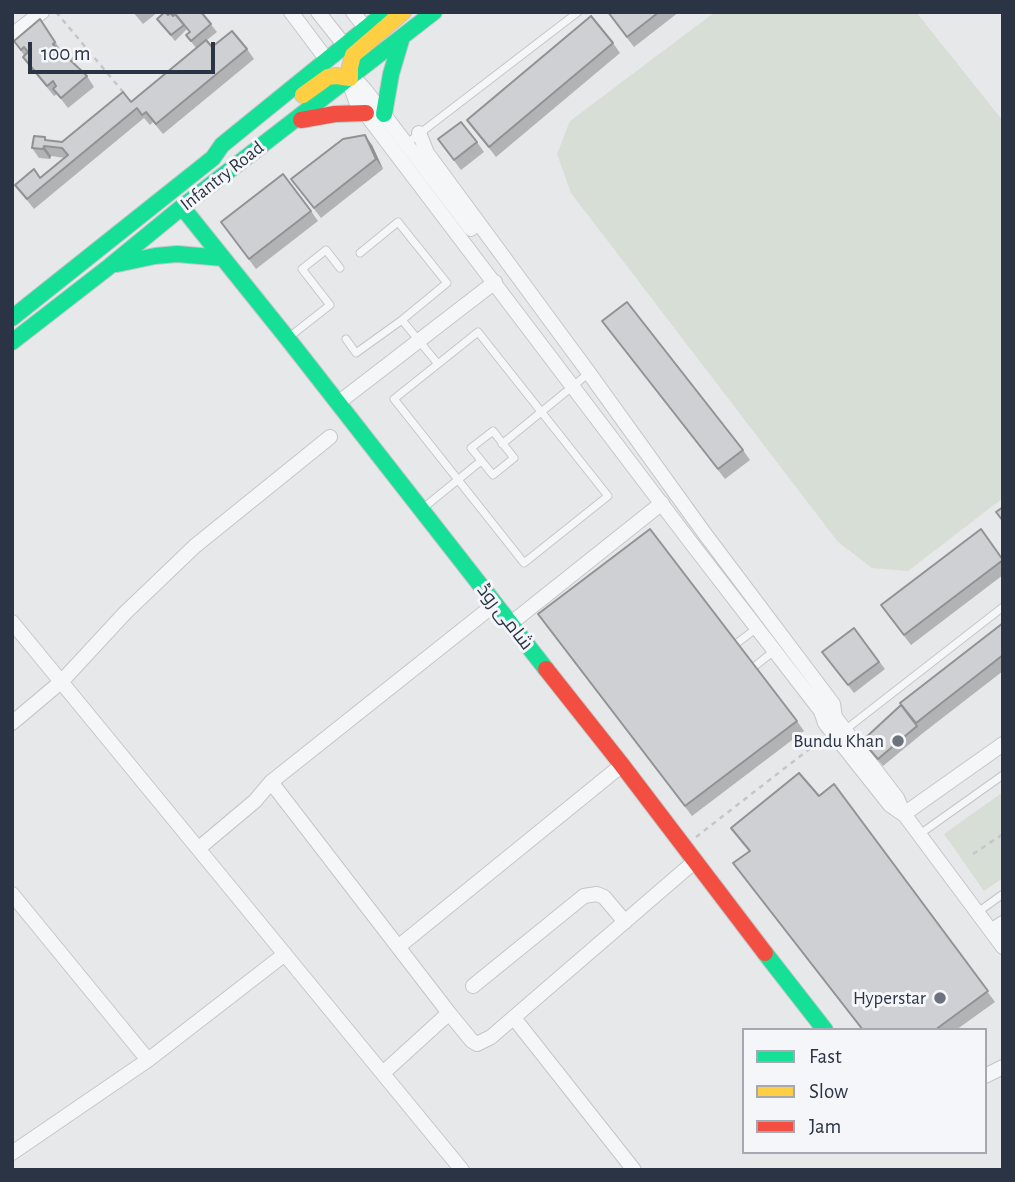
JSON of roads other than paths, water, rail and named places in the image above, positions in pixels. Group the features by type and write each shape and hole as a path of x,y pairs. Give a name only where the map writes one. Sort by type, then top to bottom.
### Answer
{"main road":[{"name":"Infantry Road","path":"12,318 213,158 222,145 386,12"},
{"path":"213,158 227,155 328,77 350,78 353,55 403,12"},
{"name":"Infantry Road","path":"12,342 433,12"},
{"path":"384,114 391,74 402,37"},
{"path":"290,124 335,114 366,113"},
{"name":"شامی روڈ","path":"182,207 622,765 682,847 823,1028"},
{"path":"110,266 177,254 223,258"}],"street":[{"path":"12,35 42,12"},
{"path":"290,12 327,60"},
{"path":"318,12 345,46"},
{"path":"353,12 366,29"},
{"path":"350,78 353,96 494,274 529,304 545,313"},
{"path":"350,78 363,86 384,114 573,386 821,710 825,723 839,731 897,798 904,814 977,913 997,927 1003,947"},
{"path":"419,133 427,153 705,534 833,704 839,731"},
{"path":"338,403 418,340 494,274"},
{"path":"12,723 62,681 125,613 195,545 330,437"},
{"path":"510,624 662,503"},
{"path":"692,544 705,534"},
{"path":"200,849 255,801 271,782 495,604"},
{"path":"12,622 462,1170"},
{"path":"904,814 1003,744"},
{"path":"398,947 622,765"},
{"path":"271,782 449,1013 477,1044 491,1037 514,1018 694,862"},
{"path":"12,894 148,1060"},
{"path":"473,986 584,896 597,894 604,897 625,922"},
{"path":"12,1153 148,1060 285,954"},
{"path":"383,1073 449,1013"},
{"path":"514,1018 634,1170"},
{"path":"987,1075 1003,1067"}],"lane":[{"path":"406,144 578,12"},
{"path":"346,339 356,353 447,283 398,222 360,253"},
{"path":"288,339 330,305 302,269 326,250 340,268"},
{"path":"402,320 438,364"},
{"path":"478,332 541,411 608,496 524,563 394,399 478,332"},
{"path":"502,443 589,373"},
{"path":"493,431 502,443 514,458 493,475 471,449 493,431"},
{"path":"420,510 481,461"},
{"path":"839,731 1003,607"},
{"path":"737,643 757,628"},
{"path":"755,666 775,651"},
{"path":"919,835 1003,775"},
{"path":"977,913 1003,894"}],"place":[{"name":"Bundu Khan","path":"898,741"},
{"name":"Hyperstar","path":"940,998"}]}
